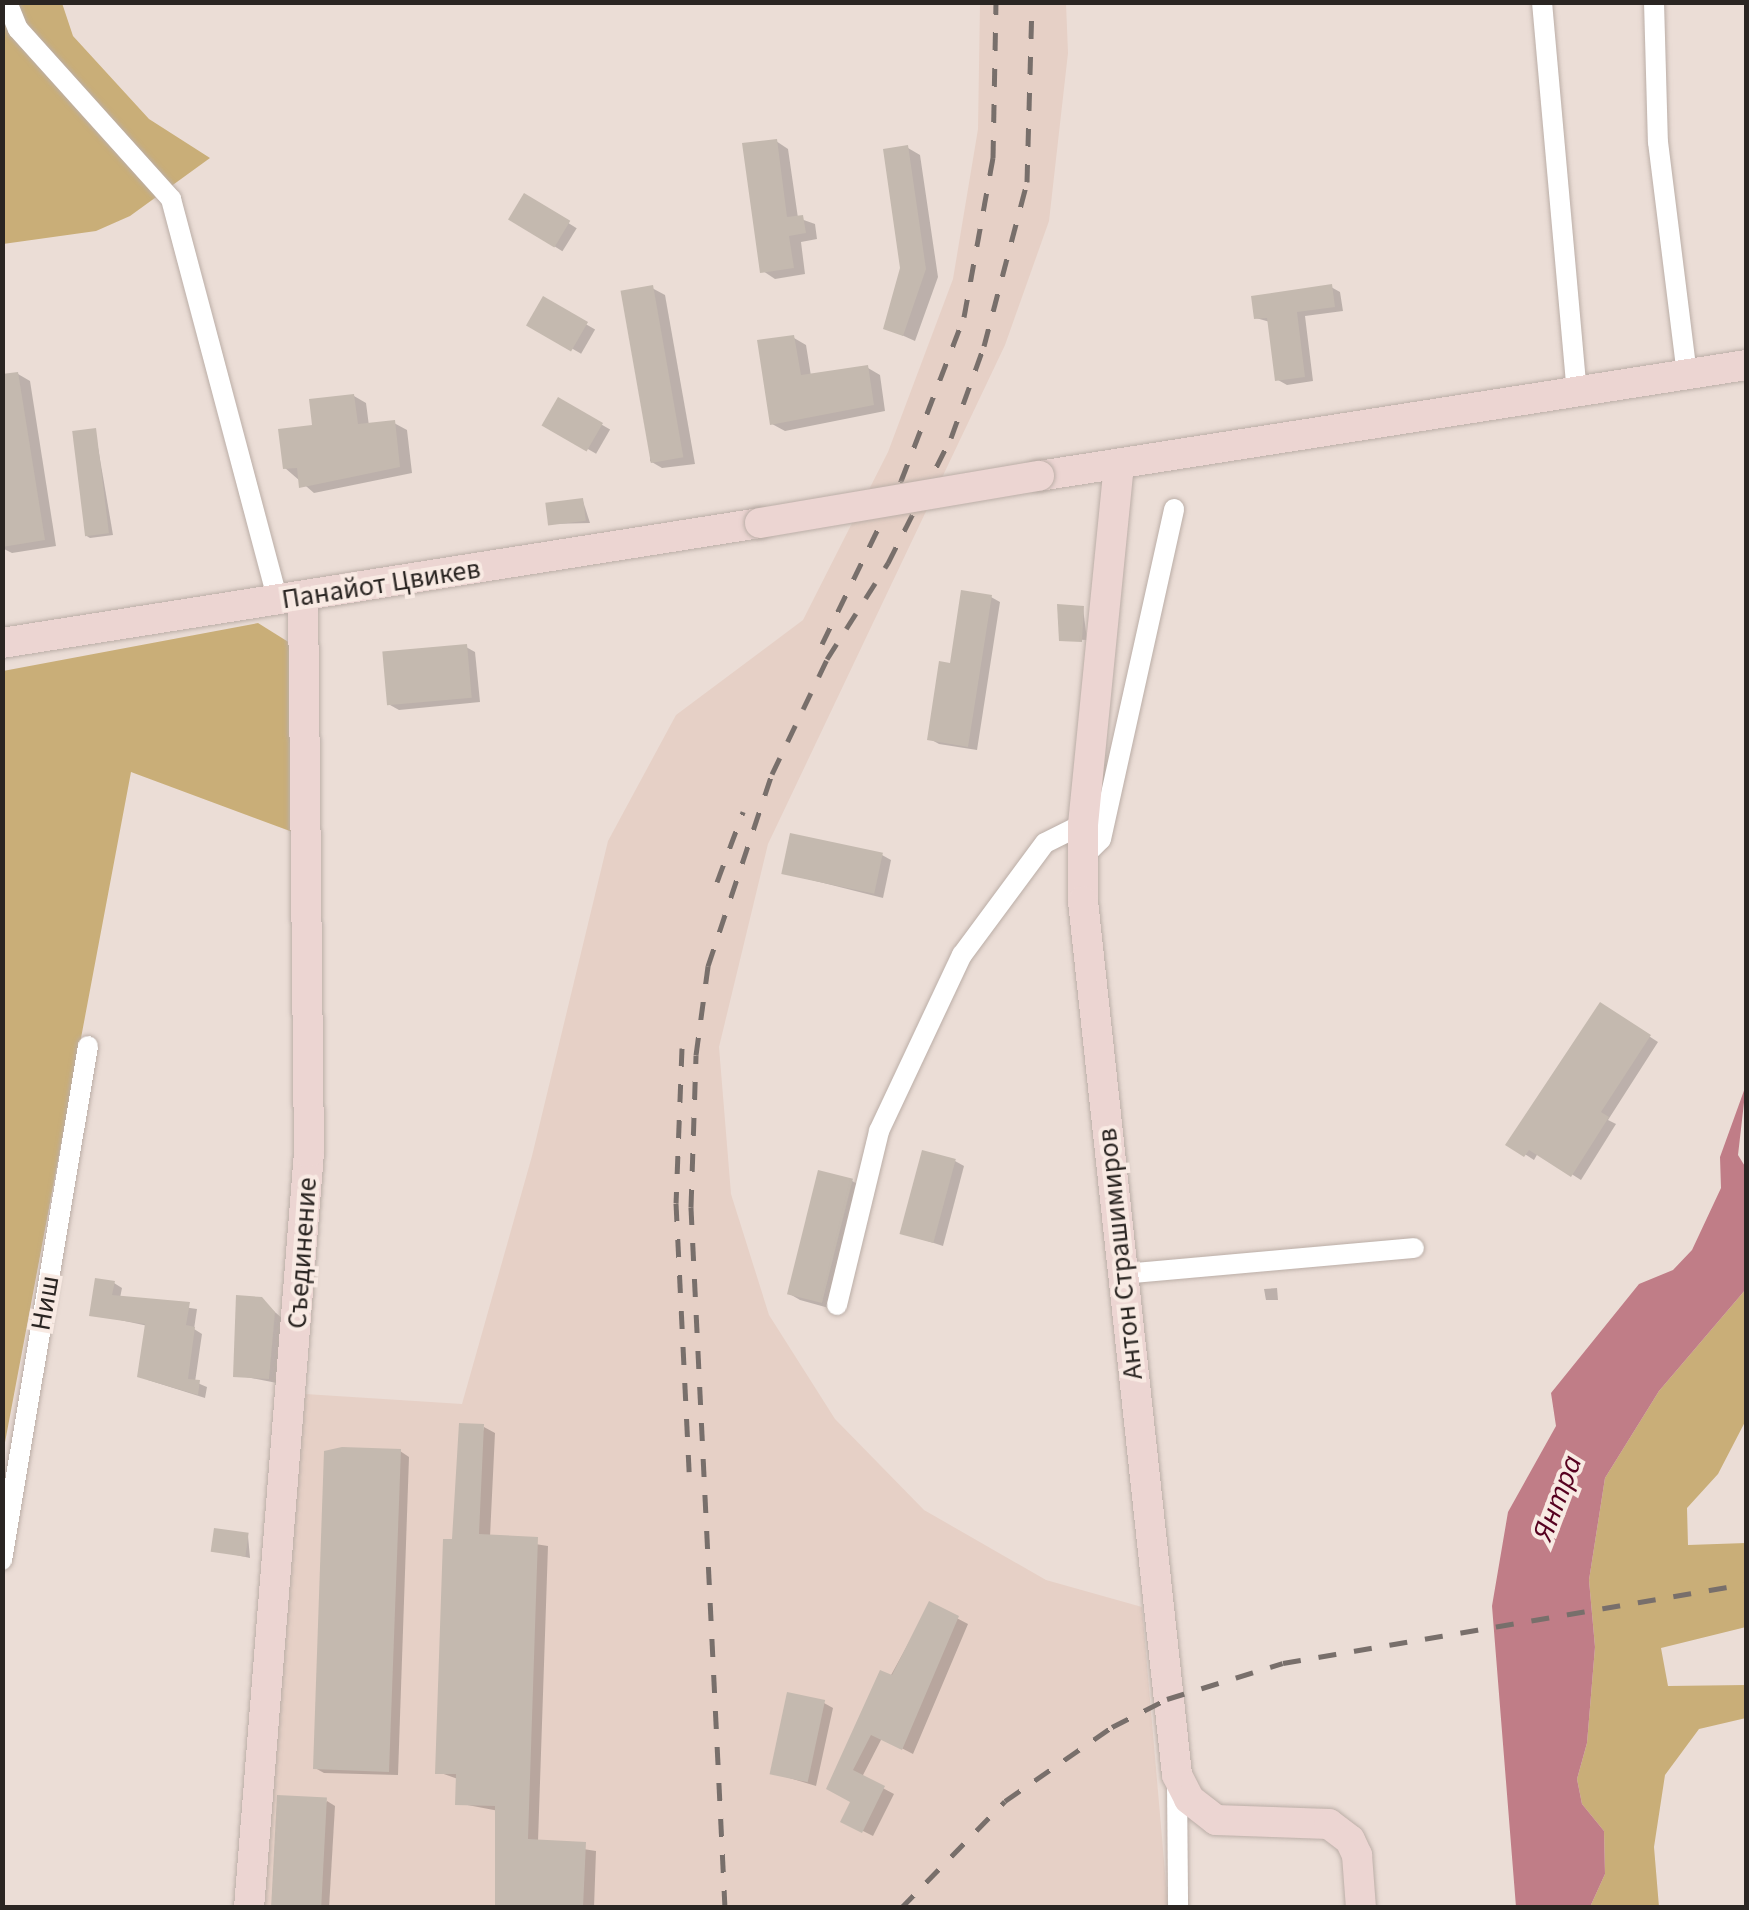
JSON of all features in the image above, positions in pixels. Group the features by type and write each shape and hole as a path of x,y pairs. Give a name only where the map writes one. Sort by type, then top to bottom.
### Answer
{"main road":[{"name":"Панайот Цвикев","path":"2,643 1746,365"},
{"name":"Антон Страшимиров","path":"1119,464 1082,857 1178,1774 1188,1799 1216,1820 1314,1821 1340,1832 1357,1855 1361,1908"},
{"name":"Съединение","path":"249,1908 309,1152 291,599"}],"street":[{"path":"7,2 18,29 171,199 291,599"},
{"path":"1542,2 1577,392"},
{"path":"1654,2 1658,142 1687,374"},
{"path":"1082,857 1101,839 1174,509"},
{"path":"837,1305 879,1131 962,955 1045,843 1084,824"},
{"name":"Ниш","path":"2,1560 88,1046"},
{"path":"1123,1274 1414,1248"},
{"path":"1178,1774 1178,1908"}],"shaded area":[{"path":"2,3 62,3 73,36 149,119 210,158 130,216 96,231 3,244"},
{"path":"980,3 1066,3 1068,53 1049,221 1005,345 768,844 719,1047 731,1194 769,1315 835,1419 924,1510 1046,1580 1142,1607 1168,1907 261,1908 305,1394 462,1404 532,1156 608,841 676,715 803,620 888,452 953,279 978,129"},
{"path":"258,623 290,643 298,834 131,772 3,1453 3,671"},
{"path":"1746,1289 1746,1420 1718,1474 1687,1508 1688,1545 1746,1543 1746,1627 1661,1648 1668,1686 1746,1685 1746,1718 1699,1729 1665,1775 1654,1847 1659,1907 1590,1907 1605,1874 1604,1831 1582,1804 1577,1779 1587,1743 1595,1647 1589,1580 1605,1478 1659,1391"}],"water":[{"name":"Янтра","path":"1746,1085 1738,1155 1746,1168 1746,1289 1659,1391 1605,1478 1589,1580 1595,1647 1587,1743 1577,1779 1582,1804 1604,1831 1605,1874 1590,1907 1516,1907 1492,1606 1508,1512 1556,1426 1551,1393 1639,1284 1673,1270 1692,1250 1721,1188 1720,1157"}],"building":[{"path":"777,139 787,217 803,215 806,233 789,236 794,268 760,273 742,143"},
{"path":"908,145 926,269 903,336 883,329 900,268 883,149"},
{"path":"524,193 570,221 554,247 508,220"},
{"path":"1332,284 1335,307 1297,312 1305,377 1275,381 1267,318 1254,319 1251,296"},
{"path":"653,285 683,457 651,463 621,291"},
{"path":"543,296 588,322 571,351 526,325"},
{"path":"794,335 801,375 868,365 874,405 770,425 757,340"},
{"path":"18,372 45,540 2,547 2,374"},
{"path":"354,394 358,424 395,420 400,467 299,488 297,468 283,469 278,429 312,425 309,399"},
{"path":"558,397 603,423 587,452 542,426"},
{"path":"96,428 109,533 85,536 72,431"},
{"path":"583,498 586,521 548,525 545,503"},
{"path":"961,590 992,595 968,747 927,740 939,661 950,663"},
{"path":"1057,604 1084,606 1082,642 1059,641"},
{"path":"467,644 472,698 387,705 382,651"},
{"path":"790,833 883,853 874,894 781,874"},
{"path":"1600,1002 1651,1035 1601,1112 1609,1117 1571,1177 1529,1150 1524,1157 1505,1145"},
{"path":"922,1150 956,1159 933,1243 899,1234"},
{"path":"818,1170 853,1179 822,1303 787,1294"},
{"path":"95,1278 115,1281 112,1295 190,1302 186,1325 195,1327 188,1379 200,1380 198,1395 137,1377 145,1324 89,1316"},
{"path":"236,1295 262,1297 275,1312 269,1379 233,1377"},
{"path":"459,1423 484,1424 479,1534 538,1537 528,1839 586,1842 583,1908 495,1908 495,1806 455,1805 456,1774 435,1774 443,1539 452,1539"},
{"path":"342,1447 401,1449 389,1772 313,1769 324,1451"},
{"path":"214,1528 249,1533 245,1557 211,1552"},
{"path":"929,1601 959,1616 902,1750 871,1735 853,1770 885,1786 862,1833 840,1822 850,1802 826,1789 880,1670 892,1675"},
{"path":"787,1692 825,1700 808,1782 770,1774"},
{"path":"277,1795 327,1798 321,1908 271,1908"}],"railway":[{"path":"822,644 901,481 964,317 993,158 996,2"},
{"path":"725,1908 691,1207 696,1055 708,966 772,774 827,659 888,563 951,438 984,346 1027,182 1032,2"},
{"path":"717,882 743,812"},
{"path":"682,1048 676,1203 689,1472"},
{"path":"901,1908 1005,1801 1112,1727 1167,1699 1283,1663 1746,1584"}]}
